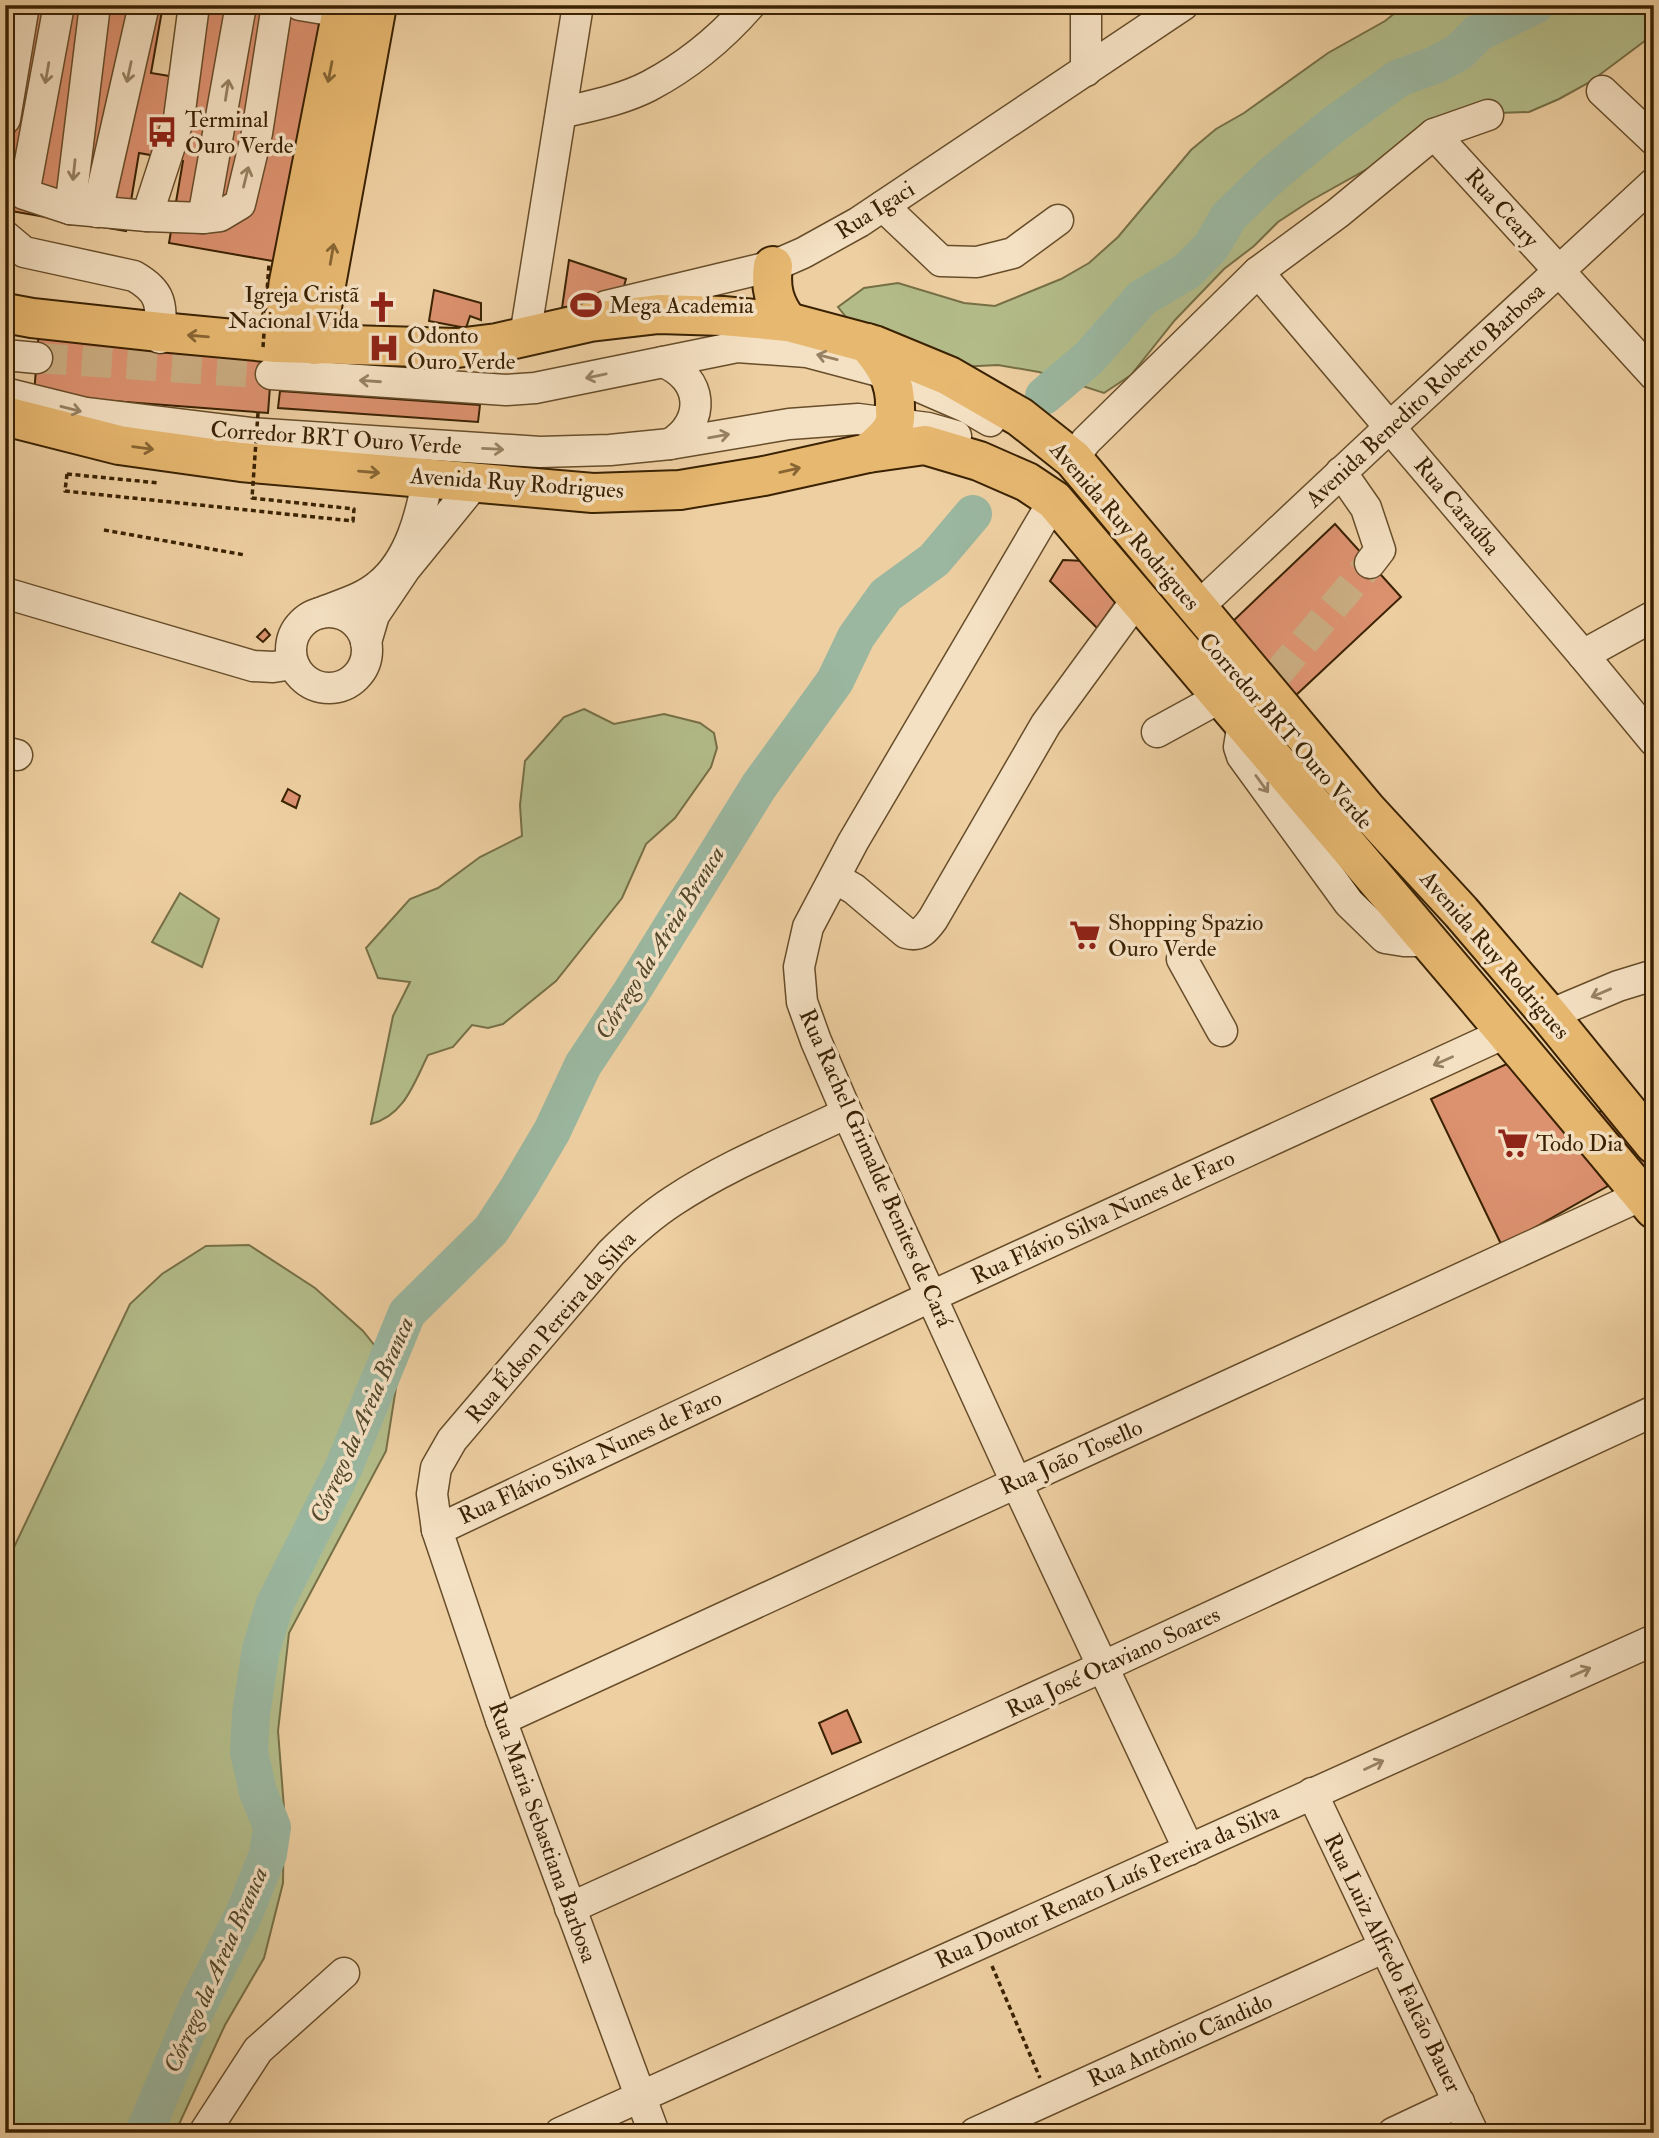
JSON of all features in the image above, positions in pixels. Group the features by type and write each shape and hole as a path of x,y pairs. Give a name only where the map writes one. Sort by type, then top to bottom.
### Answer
{"main road":[{"path":"315,345 354,8"},
{"path":"270,354 354,8"},
{"path":"774,266 772,290 780,312 788,322"},
{"name":"Avenida Ruy Rodrigues","path":"5,313 270,354 315,345 457,348 479,346 526,331 590,322 659,314 723,316 788,322 867,343 949,376 1020,417 1139,598 1429,941 1527,1024 1654,1144"},
{"path":"867,343 890,374 895,395 894,424 885,438 868,453"},
{"name":"Avenida Ruy Rodrigues","path":"8,414 132,447 241,461 593,494 680,489 764,476 868,453 925,445 979,461 1027,482 1064,483 1197,608 1270,683 1367,810 1461,912 1527,1024 1650,1198"}],"street":[{"path":"5,119 24,5"},
{"path":"59,5 24,194 83,210 203,218 230,212 240,204 257,133 276,5"},
{"path":"83,210 95,5"},
{"path":"83,210 144,5"},
{"path":"147,216 178,118 194,5"},
{"path":"203,218 241,5"},
{"path":"299,5 354,8"},
{"path":"526,331 578,5"},
{"path":"561,113 614,100 649,86 700,53 732,26 750,5"},
{"path":"1086,71 1087,5"},
{"name":"Rua Igaci","path":"526,331 774,266 825,241 883,206 1183,5"},
{"path":"1602,91 1654,140"},
{"path":"1434,134 1488,115"},
{"name":"Rua Ceary","path":"1434,134 1654,375"},
{"name":"Rua Rachel Grimalde Benites de Cará","path":"1189,1850 847,1113 802,1002 799,967 808,927 860,831 1086,441 1258,272 1338,213 1434,134"},
{"name":"Avenida Benedito Roberto Barbosa","path":"1197,608 1654,183"},
{"path":"883,206 941,261 977,262 1013,253 1058,220"},
{"path":"5,236 24,252 134,276 148,284 158,295 160,335"},
{"name":"Rua Caraúba","path":"1258,272 1654,741"},
{"name":"Corredor BRT Ouro Verde","path":"270,354 506,390 535,388 737,347 807,352 890,374 966,407 1035,448 1527,1024 1654,1158"},
{"path":"5,355 37,359"},
{"path":"663,362 680,370 691,386 696,404 695,414 686,432 670,444"},
{"name":"Corredor BRT Ouro Verde","path":"8,414 86,413 250,433 540,452 610,450 670,444 789,424 858,419 928,428 958,436 1064,483"},
{"path":"1341,472 1366,508 1380,550 1370,563"},
{"path":"428,477 423,507 415,528 404,555 391,572 378,586 355,599 307,618 292,639 293,664 300,675 310,683 321,688 334,688 346,685 356,677 363,667 366,642 374,615 405,569 475,483"},
{"path":"5,593 253,666 293,664"},
{"path":"835,878 854,889 906,933 914,935 923,932 1046,724 1139,598"},
{"path":"320,613 343,615 354,622 366,642"},
{"path":"1583,655 1654,616"},
{"path":"1157,732 1232,710"},
{"path":"1182,959 1222,1031"},
{"name":"Rua Flávio Silva Nunes de Faro","path":"437,1530 932,1296 1527,1024 1618,986 1654,975"},
{"name":"Rua Édson Pereira da Silva","path":"437,1530 432,1494 436,1468 452,1440 611,1253 638,1227 673,1201 718,1175 847,1113"},
{"name":"Rua João Tosello","path":"501,1720 1016,1482 1441,1289 1650,1198"},
{"name":"Rua José Otaviano Soares","path":"570,1908 1102,1667 1654,1412"},
{"name":"Rua Maria Sebastiana Barbosa","path":"437,1530 501,1720 654,2133"},
{"name":"Rua Doutor Renato Luís Pereira da Silva","path":"560,2133 1654,1640"},
{"name":"Rua Luiz Alfredo Falcão Bauer","path":"1312,1793 1473,2133"},
{"name":"Rua Antônio Cãndido","path":"975,2133 1385,1947"},
{"path":"204,2133 258,2050 344,1972"},
{"path":"1393,2133 1460,2102"}],"path":[{"path":"269,264 270,354"},
{"path":"67,474 65,491 353,521 354,509 252,498 258,413"},
{"path":"104,530 245,555"},
{"path":"981,1943 1049,2099"}],"green space":[{"path":"1405,5 1654,5 1654,34 1590,82 1559,99 1529,112 1497,113 1430,134 1310,201 1278,222 1254,246 1224,269 1175,320 1131,375 1104,393 1039,372 998,365 959,367 858,332 838,307 864,288 898,283 964,303 995,306 1061,279 1089,263 1118,237 1191,150 1216,129 1244,113 1328,53 1385,21"},
{"path":"584,709 614,724 664,714 700,723 714,733 717,748 711,767 675,818 646,844 622,898 556,981 503,1024 488,1028 472,1025 453,1047 428,1055 413,1087 400,1106 392,1114 371,1124 393,1016 410,982 378,978 366,948 410,899 438,888 480,857 522,836 520,805 525,761 564,717"},
{"path":"180,893 219,919 202,967 152,942"},
{"path":"249,1245 315,1288 363,1331 398,1375 386,1451 289,1633 278,1731 284,1808 283,1883 264,1958 225,2025 175,2133 5,2133 5,1566 130,1304 162,1274 206,1246"}],"building":[{"name":"Terminal Ouro Verde","path":"36,5 163,5 151,73 194,80 208,5 233,5 295,17 332,5 284,263 169,243 183,161 139,153 126,231 5,210 5,186"},
{"path":"569,260 626,279 621,297 562,308"},
{"path":"434,290 481,303 481,320 470,316 466,328 429,321"},
{"path":"39,329 273,347 268,413 34,395"},
{"path":"280,391 480,405 478,422 278,408"},
{"path":"1335,524 1401,597 1294,697 1231,623"},
{"path":"1063,560 1086,561 1119,597 1097,628 1050,581"},
{"path":"265,629 270,635 263,642 257,637"},
{"path":"288,789 300,796 296,808 282,801"},
{"name":"Todo Dia","path":"1511,1062 1608,1186 1502,1246 1431,1099"},
{"path":"1604,1108 1654,1165 1654,1183 1595,1116"},
{"path":"847,1710 861,1742 832,1754 819,1723"}],"waterway":[{"name":"Córrego da Areia Branca","path":"1044,396 1089,358 1142,298 1187,271 1211,247 1229,216 1273,174 1332,126 1399,78 1435,65 1459,52 1478,33 1535,5"},
{"name":"Córrego da Areia Branca","path":"144,2133 197,2007 244,1914 268,1854 272,1827 258,1792 249,1752 251,1714 261,1649 275,1604 343,1469 407,1313 491,1230 552,1131 583,1065 759,786 835,681 856,637 886,595 934,560 973,514"}],"tunnel":[{"path":"37,358 271,374"},
{"path":"1275,677 1370,563"}],"place":[{"name":"Terminal Ouro Verde","path":"162,132"},
{"name":"Mega Academia","path":"586,305"},
{"name":"Igreja Cristã Nacional Vida","path":"382,307"},
{"name":"Odonto Ouro Verde","path":"384,348"},
{"name":"Shopping Spazio Ouro Verde","path":"1085,935"},
{"name":"Todo Dia","path":"1513,1143"}]}
